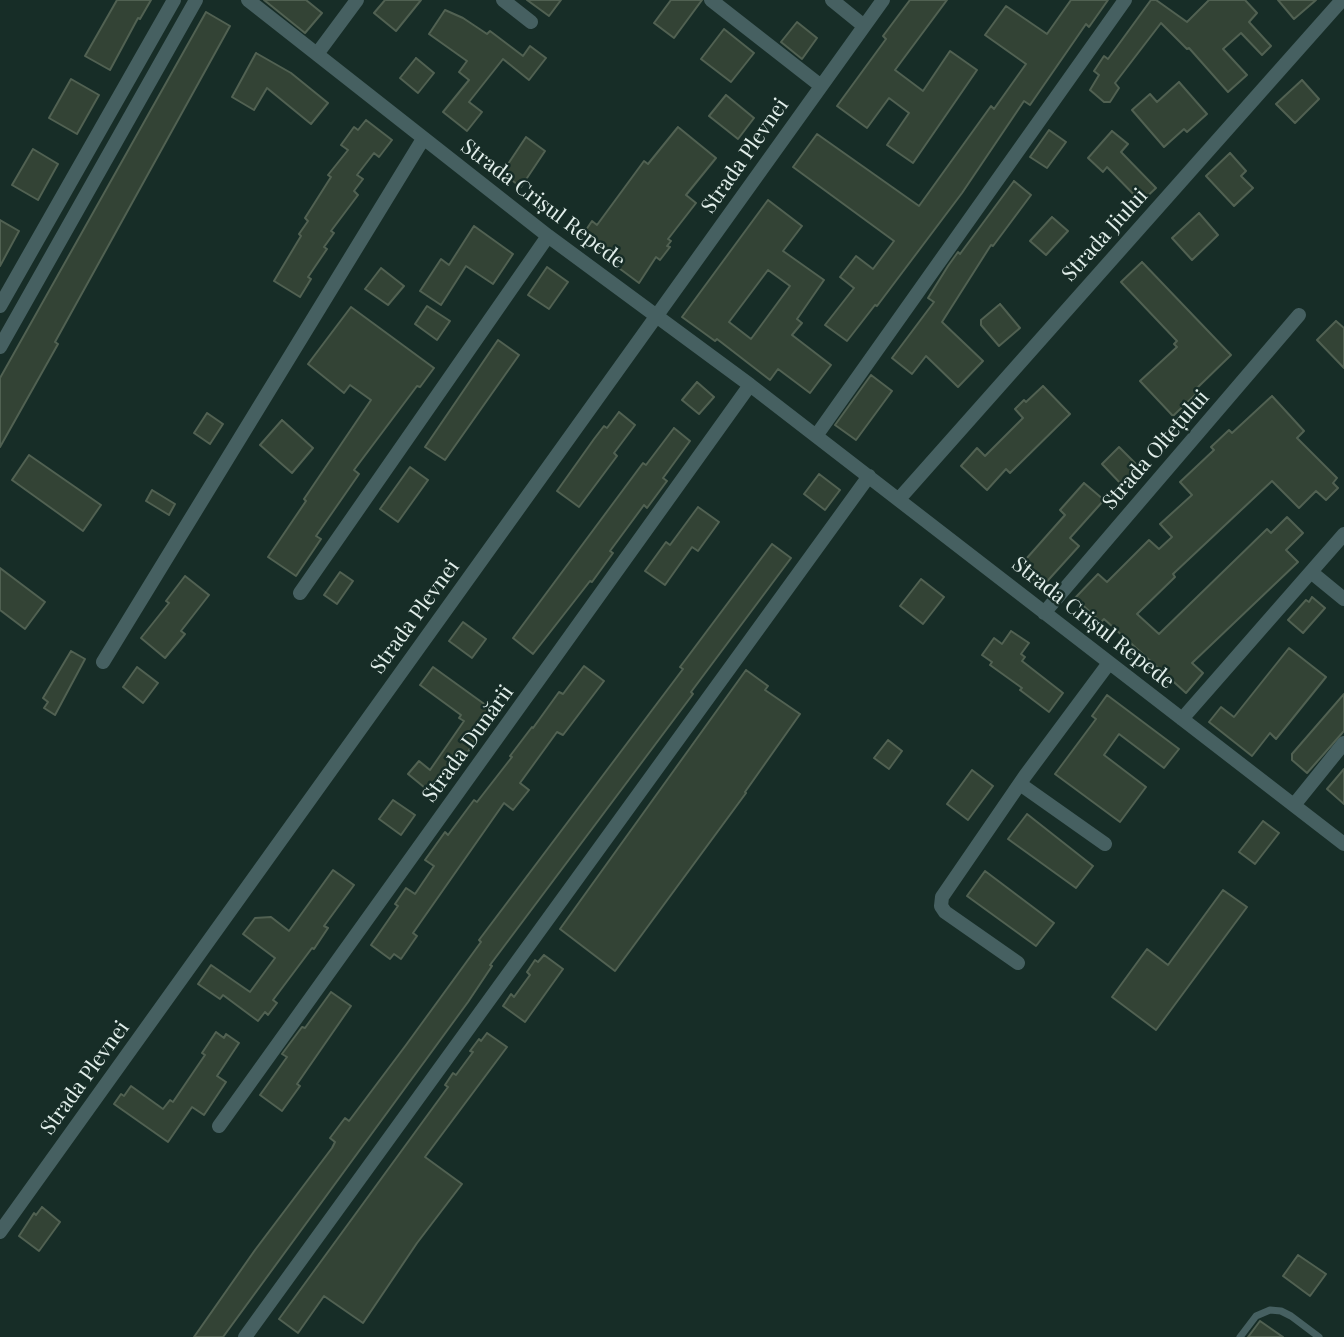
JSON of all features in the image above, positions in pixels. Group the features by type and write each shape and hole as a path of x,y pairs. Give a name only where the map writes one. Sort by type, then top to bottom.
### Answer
{"street":[{"path":"0,306 174,0"},
{"path":"0,346 196,0"},
{"name":"Strada Crișul Repede","path":"248,0 422,139 548,236 750,384 1344,844"},
{"path":"317,54 357,0"},
{"path":"503,0 531,22"},
{"path":"711,0 821,86"},
{"path":"832,0 864,26"},
{"name":"Strada Plevnei","path":"0,1232 883,0"},
{"path":"816,436 1125,0"},
{"name":"Strada Jiului","path":"899,499 1342,0"},
{"path":"103,662 422,139"},
{"path":"300,593 548,236"},
{"name":"Strada Oltețului","path":"1044,612 1299,315"},
{"name":"Strada Dunării","path":"219,1126 750,384"},
{"path":"245,1337 869,476"},
{"path":"1182,719 1344,534"},
{"path":"1311,572 1344,599"},
{"path":"1018,963 945,912 941,906 942,897 1020,784 1109,663"},
{"path":"1294,805 1344,743"},
{"path":"1020,784 1105,844"}],"lane":[{"path":"1240,1337 1256,1316 1270,1310 1291,1316 1318,1337"}],"building":[{"path":"117,0 151,0 140,19 138,18 110,70 85,56"},
{"path":"264,0 306,0 322,13 305,33"},
{"path":"385,0 421,0 396,31 374,13"},
{"path":"527,0 561,0 549,16"},
{"path":"671,0 702,0 674,38 654,23"},
{"path":"910,0 947,0 895,70 923,91 950,51 977,70 913,163 887,145 909,113 889,98 867,128 837,106 886,39 883,36"},
{"path":"1071,0 1108,0 1089,27 1086,24 1030,105 1024,101 962,193 877,306 875,305 847,341 825,325 854,288 840,277 856,256 873,269 894,241 793,167 817,134 919,206 991,106 994,109 1026,64 985,35 1006,6 1047,34"},
{"path":"1151,0 1156,0 1187,22 1209,0 1245,0 1257,13 1249,22 1271,46 1262,55 1241,33 1223,49 1247,75 1228,92 1189,48 1161,23 1115,83 1119,88 1110,102 1104,102 1090,90 1099,75 1094,71 1104,56 1108,59"},
{"path":"1278,0 1316,0 1294,19"},
{"path":"445,10 487,34 490,31 523,56 530,46 546,58 529,80 503,59 469,102 482,112 467,131 443,112 469,80 459,72 467,61 429,34"},
{"path":"206,12 230,26 0,447 0,378"},
{"path":"797,22 817,38 802,59 781,42"},
{"path":"724,29 754,53 731,82 701,59"},
{"path":"256,53 291,73 328,103 311,124 267,88 254,110 232,97"},
{"path":"416,58 434,73 418,93 400,78"},
{"path":"71,79 99,95 77,134 49,118"},
{"path":"1302,80 1319,99 1295,123 1276,104"},
{"path":"1179,82 1207,114 1187,132 1184,129 1164,147 1132,110 1150,94 1157,102"},
{"path":"726,95 754,118 738,139 709,116"},
{"path":"366,120 392,140 379,157 374,153 357,175 363,179 354,191 358,195 331,231 334,233 324,247 327,249 308,277 311,279 300,297 274,281 301,236 299,234 308,221 305,218 331,177 328,175 348,150 341,145 354,127 358,130"},
{"path":"678,127 716,158 686,195 696,203 668,239 671,241 667,246 670,247 660,260 656,257 639,283 584,242 586,239 582,236 592,221 597,225 644,161 648,164"},
{"path":"1049,130 1066,142 1047,168 1030,157"},
{"path":"1112,131 1128,144 1121,152 1156,188 1141,202 1107,167 1103,172 1088,158"},
{"path":"526,137 545,151 521,187 502,173"},
{"path":"33,149 58,164 38,200 12,185"},
{"path":"1230,153 1246,171 1241,176 1253,188 1234,206 1206,176"},
{"path":"1014,181 1031,195 993,246 991,245 942,322 983,361 958,387 926,356 912,374 892,358 934,302 928,298 948,266 958,252 960,254"},
{"path":"768,200 802,226 783,251 824,280 797,319 802,323 792,335 831,365 810,393 778,369 770,380 717,339 715,341 682,317","holes":["768,270 790,286 751,339 729,322"]},
{"path":"1199,213 1218,235 1192,260 1172,238"},
{"path":"1052,217 1068,231 1046,255 1030,241"},
{"path":"0,220 19,231 0,266"},
{"path":"474,226 513,254 493,284 466,266 441,305 420,291 441,259 449,265"},
{"path":"1142,262 1231,355 1173,416 1140,381 1177,347 1174,344 1177,341 1121,282"},
{"path":"547,267 568,282 549,309 528,295"},
{"path":"381,268 404,286 388,305 365,289"},
{"path":"1000,304 1020,328 999,346 981,325 981,320"},
{"path":"427,306 450,321 437,340 415,324"},
{"path":"351,307 434,368 420,387 417,386 354,470 359,474 316,536 321,539 296,576 268,557 371,400 350,385 344,393 308,364"},
{"path":"1336,321 1344,328 1344,368 1317,340"},
{"path":"498,340 519,355 445,460 425,447"},
{"path":"871,375 892,391 856,440 835,425"},
{"path":"697,382 714,397 699,414 682,400"},
{"path":"1043,386 1070,414 1010,473 1006,469 987,490 961,466 977,448 985,456 1023,418 1015,409"},
{"path":"1272,396 1304,431 1297,438 1337,478 1333,483 1338,488 1326,500 1316,491 1299,508 1272,481 1173,574 1175,577 1137,614 1159,634 1267,529 1271,533 1287,517 1303,533 1286,550 1298,562 1192,663 1203,673 1186,693 1104,619 1101,622 1075,598 1098,574 1107,582 1149,540 1159,549 1172,537 1160,524 1192,495 1180,482 1214,450 1211,447 1229,430 1232,433"},
{"path":"619,412 635,425 614,453 617,456 579,507 557,491 604,426 607,428"},
{"path":"207,413 223,424 210,444 194,433"},
{"path":"282,420 313,448 292,473 260,445"},
{"path":"674,428 690,441 663,478 667,481 647,508 644,505 610,551 613,553 592,582 590,581 533,654 513,638 643,463 646,465"},
{"path":"1119,447 1140,468 1122,485 1102,464"},
{"path":"29,455 101,505 83,531 12,480"},
{"path":"410,467 428,480 398,522 380,509"},
{"path":"819,474 840,490 825,510 804,494"},
{"path":"1084,483 1104,500 1070,538 1079,546 1042,587 1019,567 1065,515 1060,510"},
{"path":"152,490 175,504 169,515 146,501"},
{"path":"698,507 719,522 698,551 692,547 665,585 645,571 666,542 670,545"},
{"path":"772,544 791,558 691,692 693,694 490,965 492,966 468,1002 223,1337 194,1337 332,1148 335,1142 330,1138 345,1118 349,1121 406,1045 481,942 479,940 683,669 680,667"},
{"path":"0,568 45,602 25,629 0,610"},
{"path":"340,572 353,581 337,604 324,595"},
{"path":"185,576 209,595 181,631 185,634 165,658 141,638 169,603 166,601"},
{"path":"921,579 944,597 923,624 900,606"},
{"path":"1312,597 1325,608 1303,633 1288,620"},
{"path":"463,622 486,639 472,658 449,641"},
{"path":"1011,631 1029,643 1021,654 1025,657 1022,661 1063,693 1049,712 990,665 992,662 982,655 994,638 1002,644"},
{"path":"1289,648 1326,677 1276,739 1270,733 1252,756 1209,722 1221,707 1234,717"},
{"path":"71,651 85,659 55,715 44,708 48,702 43,698"},
{"path":"584,666 604,681 563,735 557,732 520,783 529,790 513,810 504,803 413,933 417,936 401,959 394,954 390,959 371,945 398,906 395,904 406,888 415,894 434,866 425,860 445,832 448,835 474,800 477,802 559,692 563,694"},
{"path":"137,667 158,683 143,703 123,687"},
{"path":"433,667 494,711 455,772 449,768 430,792 408,774 419,761 430,770 464,721 459,718 461,715 420,685"},
{"path":"746,670 768,686 765,690 800,714 746,793 615,971 560,929"},
{"path":"1344,694 1344,731 1307,773 1292,760 1292,754"},
{"path":"1107,695 1179,749 1164,768 1119,734 1104,755 1146,787 1120,822 1055,774 1096,719 1092,716"},
{"path":"888,740 902,751 889,769 874,758"},
{"path":"1344,769 1344,804 1327,789"},
{"path":"972,770 993,786 968,820 947,804"},
{"path":"393,800 415,815 401,835 379,819"},
{"path":"1027,814 1093,866 1076,888 1008,839"},
{"path":"1263,821 1279,833 1255,864 1239,852"},
{"path":"333,870 354,885 324,926 328,928 314,949 312,948 273,1000 277,1003 268,1015 265,1012 258,1021 223,995 220,999 198,984 211,965 250,992 275,958 243,934 255,918 271,917 289,931"},
{"path":"985,871 1054,923 1036,946 967,896"},
{"path":"1223,890 1247,907 1156,1030 1112,997 1147,949 1168,965"},
{"path":"544,955 563,969 525,1022 503,1006 511,994 514,997 530,975 527,972 535,960 538,962"},
{"path":"331,992 351,1006 297,1084 300,1086 282,1111 260,1095 287,1057 282,1054"},
{"path":"216,1032 224,1038 226,1034 239,1043 217,1076 226,1082 204,1115 192,1107 168,1142 114,1104 131,1086 163,1109 170,1100 173,1102 205,1055 202,1053"},
{"path":"487,1033 507,1047 425,1157 462,1184 417,1243 363,1323 324,1296 298,1333 279,1319 448,1087 445,1085 453,1073 456,1075 473,1052 470,1051"},
{"path":"42,1207 60,1222 39,1251 19,1236 34,1213 36,1215"},
{"path":"1298,1255 1326,1274 1310,1296 1283,1276"},
{"path":"1260,1321 1283,1337 1248,1337"}]}
